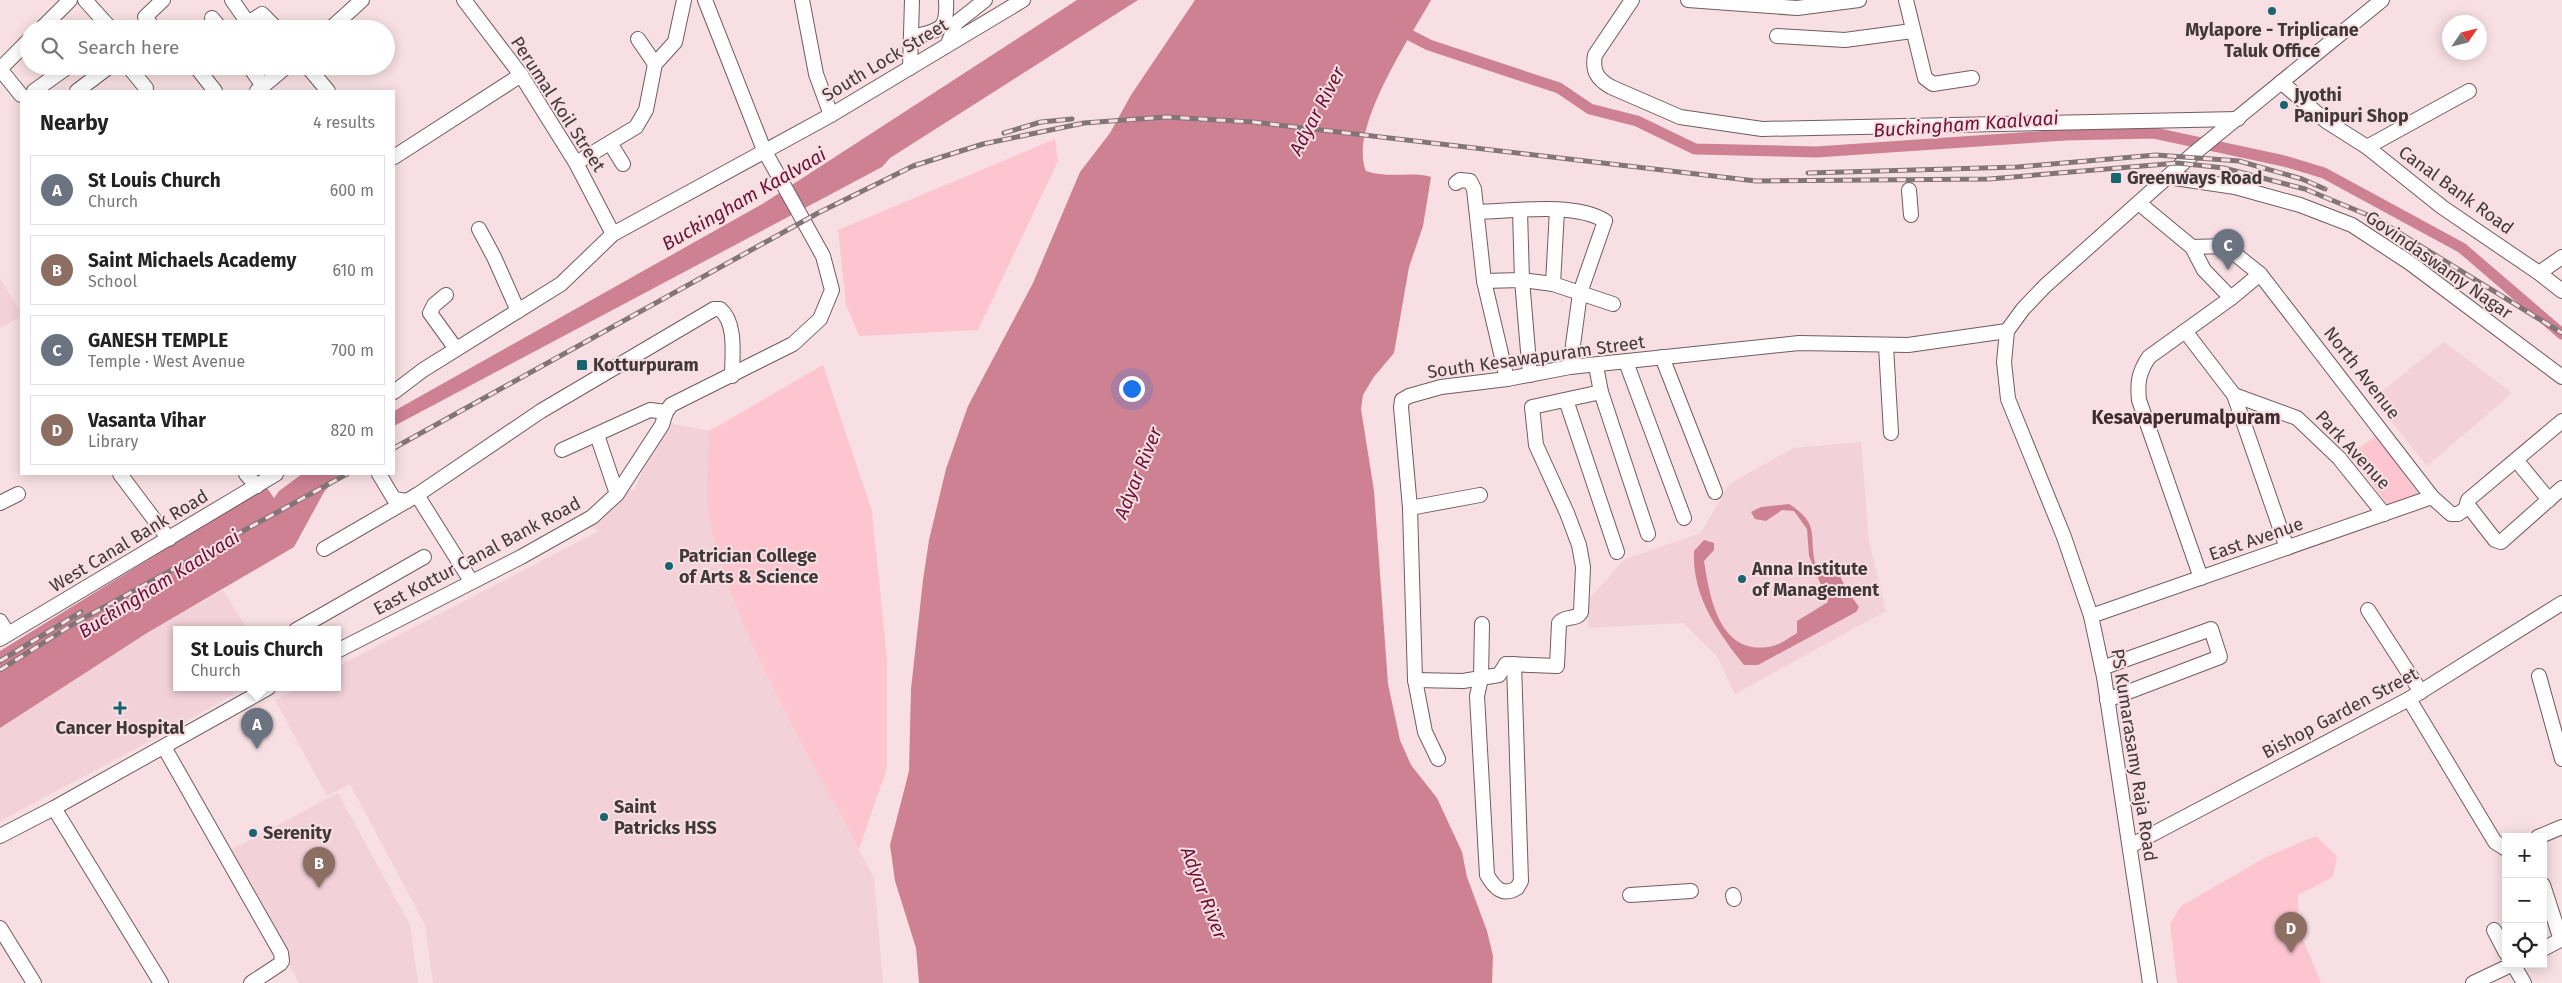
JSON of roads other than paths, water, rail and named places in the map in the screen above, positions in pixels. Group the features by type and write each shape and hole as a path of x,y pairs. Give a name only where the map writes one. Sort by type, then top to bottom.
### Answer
{"street":[{"path":"50,20 70,0"},
{"path":"85,0 103,20"},
{"path":"147,20 145,17 163,0"},
{"path":"232,0 246,20"},
{"path":"340,20 362,0"},
{"name":"Perumal Koil Street","path":"464,0 521,75 576,164 613,234"},
{"path":"576,164 636,127 646,110 655,64 675,42 684,0"},
{"path":"395,391 456,349 561,284 613,234 764,150 705,0"},
{"path":"802,0 816,74 831,115"},
{"path":"910,68 912,0"},
{"path":"911,38 939,29 944,24 947,18 946,0"},
{"path":"948,44 956,23 986,0"},
{"name":"South Lock Street","path":"764,150 831,115 1023,0"},
{"path":"1632,0 1595,55 1593,64 1596,74 1601,81 1611,87 1680,116 1762,129 2238,119"},
{"path":"1688,0 1797,8 1859,0"},
{"path":"1906,0 1912,31 1928,82 1933,84 1972,78"},
{"path":"2007,331 2023,309 2045,286 2140,204 2192,155 2382,0"},
{"path":"253,20 262,14 268,20"},
{"path":"1777,36 1844,40 1912,31"},
{"path":"638,39 655,64"},
{"path":"20,49 0,69 20,95"},
{"path":"35,90 56,75"},
{"path":"78,90 98,75"},
{"path":"135,75 146,88"},
{"path":"202,75 214,90"},
{"path":"256,75 265,88 278,75"},
{"path":"315,75 327,90"},
{"path":"395,156 521,75"},
{"name":"Canal Bank Road","path":"2281,82 2326,121 2367,147 2442,207 2539,273 2562,291"},
{"path":"2367,147 2469,91"},
{"path":"610,143 623,164"},
{"name":"East Kottur Canal Bank Road","path":"341,648 592,518 617,494 662,425 666,412 675,402 732,376 793,344 820,319 832,290 823,256 764,150"},
{"name":"Govindaswamy Nagar","path":"2168,177 2235,187 2300,204 2352,225 2410,263 2562,377"},
{"path":"1456,183 1466,180 1472,184 1478,212 1484,281 1507,379"},
{"path":"1909,190 1911,215"},
{"path":"2140,204 2192,247 2204,270 2231,298"},
{"path":"1478,212 1557,210 1586,214 1605,221 1580,292 1570,368"},
{"path":"1553,284 1557,210"},
{"path":"1520,211 1522,280 1530,375"},
{"path":"479,229 494,256 518,311"},
{"name":"North Avenue","path":"2192,247 2225,246 2260,274 2432,497 2451,514 2458,514 2468,507"},
{"path":"2539,273 2562,258"},
{"path":"2201,578 2139,400 2137,383 2141,370 2149,357 2231,298 2260,274"},
{"path":"1484,281 1522,280 1553,284 1614,304"},
{"path":"446,294 430,313 456,349"},
{"path":"324,549 412,498 541,411 714,309 720,309 729,320 732,336 732,376"},
{"name":"South Kesawapuram Street","path":"1438,759 1425,732 1415,680 1410,508 1400,407 1402,400 1441,387 1662,357 1799,343 1886,346 2007,331"},
{"name":"PS Kumarasamy Raja Road","path":"2007,331 2004,362 2008,398 2064,537 2091,616 2102,668 2150,983"},
{"path":"2185,331 2234,395 2287,548"},
{"path":"1886,346 1891,433"},
{"path":"1662,357 1715,492"},
{"path":"1626,362 1684,518"},
{"path":"1596,366 1601,392 1648,534"},
{"path":"1415,680 1463,681 1499,675 1503,665 1557,666 1559,622 1562,619 1578,616 1581,612 1583,567 1579,545 1568,513 1536,445 1532,407 1601,392"},
{"name":"Park Avenue","path":"2234,395 2297,418 2339,458 2384,514"},
{"path":"1566,400 1617,552"},
{"path":"562,450 650,410 666,412"},
{"path":"2562,421 2517,461 2468,500 2468,507 2498,542 2562,488"},
{"path":"597,435 617,494"},
{"path":"2517,461 2550,500"},
{"path":"121,475 169,539"},
{"path":"247,475 257,486"},
{"name":"West Canal Bank Road","path":"4,636 169,539 272,475"},
{"path":"380,475 398,501 412,498"},
{"path":"0,503 18,494"},
{"path":"1410,508 1480,495"},
{"name":"East Avenue","path":"2091,616 2432,497"},
{"path":"412,498 471,581"},
{"path":"303,626 424,557"},
{"name":"Bishop Garden Street","path":"2130,846 2415,695 2562,602"},
{"path":"2368,610 2495,842 2502,846"},
{"path":"0,621 4,636"},
{"path":"1482,624 1481,678 1477,696 1487,875 1495,888 1504,892 1511,892 1522,881 1514,664"},
{"path":"2102,668 2211,629 2220,657 2107,700"},
{"path":"2539,676 2562,759"},
{"path":"0,836 54,808 263,691"},
{"path":"164,747 281,953 282,961 280,964 251,983"},
{"path":"54,808 161,983"},
{"path":"2547,833 2562,827"},
{"path":"1630,895 1691,891"},
{"path":"2547,897 2562,940 2547,947"},
{"path":"0,928 34,983"},
{"path":"2494,930 2502,945"},
{"path":"2473,983 2505,968"},
{"path":"2515,968 2523,981"}],"water":[{"path":"1077,0 1138,0 890,158 882,167 395,425 395,410 764,203"},
{"name":"Adyar River","path":"1195,0 1431,0 1384,84 1373,108 1366,132 1363,153 1366,171 1431,177 1423,226 1409,267 1394,353 1373,378 1363,395 1361,409 1374,491 1388,684 1400,740 1411,765 1437,798 1462,852 1467,877 1487,931 1493,956 1492,983 919,983 916,948 895,881 890,845 909,771 911,689 923,580 929,540 946,469 968,406 1033,283 1080,172 1110,133 1131,95"},
{"path":"301,475 339,475 324,492 294,547 147,633 0,728 0,651 258,492 267,488 274,498 279,491"},
{"path":"1789,504 1799,511 1809,524 1815,563 1824,569 1837,569 1846,589 1859,607 1856,612 1758,665 1744,665 1708,612 1697,583 1694,551 1704,540 1714,543 1714,550 1704,561 1714,608 1729,634 1741,643 1755,647 1779,644 1797,633 1797,621 1828,602 1809,556 1807,529 1794,511 1782,510 1766,521 1755,519 1751,512 1761,507"}],"waterway":[{"name":"Buckingham Kaalvaai","path":"1398,29 1429,45 1559,88 1590,109 1637,121 1695,149 1816,152 2065,135 2154,133 2284,161 2324,173 2462,248 2562,334"}],"railway":[{"path":"395,447 818,213 913,166 983,144 1084,123 1166,117 1253,122 1756,181 1989,179 2178,163 2224,168 2305,189 2375,218 2562,333"},
{"path":"1004,133 1041,122 1072,119"},
{"path":"1808,173 2018,167 2156,155 2239,161 2302,179 2325,189"},
{"path":"0,670 75,623 345,475"},
{"path":"0,661 81,612"}],"place":[{"name":"Mylapore - Triplicane Taluk Office","path":"2272,11"},
{"name":"Jyothi Panipuri Shop","path":"2284,105"},
{"name":"Greenways Road","path":"2116,178"},
{"name":"GANESH TEMPLE","path":"2228,270"},
{"name":"Kotturpuram","path":"582,365"},
{"name":"Patrician College of Arts & Science","path":"669,566"},
{"name":"Anna Institute of Management","path":"1742,579"},
{"name":"Cancer Hospital","path":"120,708"},
{"name":"St Louis Church","path":"257,749"},
{"name":"Saint Patricks HSS","path":"604,817"},
{"name":"Serenity","path":"253,833"},
{"name":"Saint Michaels Academy","path":"319,888"},
{"name":"Vasanta Vihar","path":"2291,953"}],"district":[{"name":"Kesavaperumalpuram","path":"2186,417"}]}
